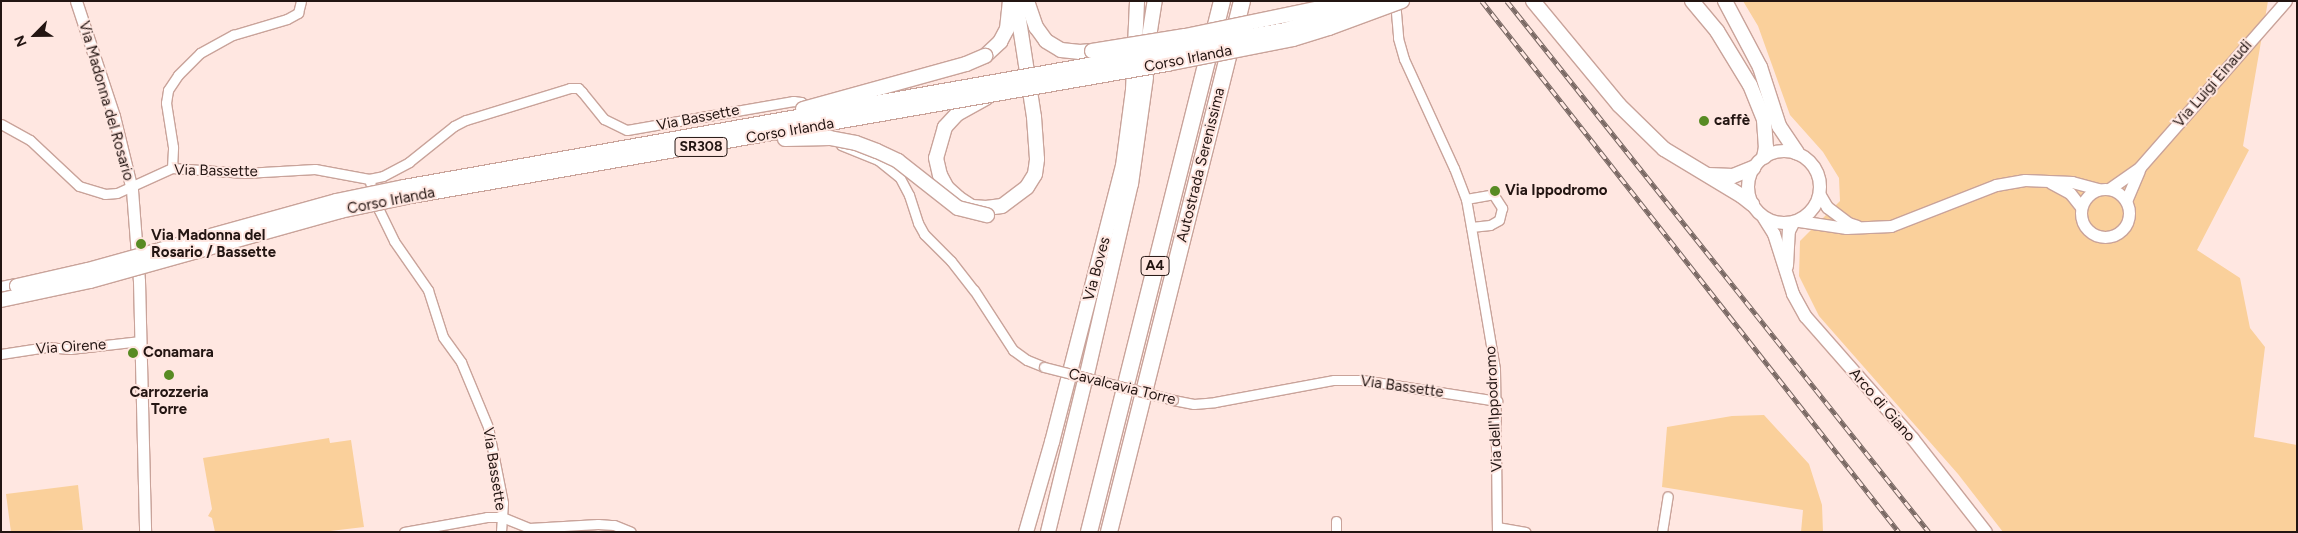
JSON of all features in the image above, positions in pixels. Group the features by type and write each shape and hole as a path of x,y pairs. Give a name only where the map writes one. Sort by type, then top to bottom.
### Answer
{"highway":[{"path":"715,133 966,64 985,56 1000,42 1007,29 1010,1"},
{"path":"999,94 974,103 957,114 945,127 936,158 940,175 947,188 958,198 987,212 1002,206 1027,187 1035,174 1037,159 1034,117 1016,1"},
{"path":"742,140 830,138 856,143 898,161 958,208 987,212 1005,212 1021,202 1033,190 1041,176 1044,155 1020,1"},
{"path":"1027,1 1036,28 1046,41 1061,50 1080,52 1204,32 1350,1"},
{"path":"1150,1 1149,37 1154,1"},
{"name":"Autostrada Serenissima","path":"1089,532 1222,1"},
{"name":"Autostrada Serenissima","path":"1109,532 1242,1"},
{"name":"Corso Irlanda","path":"1,289 88,270 336,200 1285,30 1374,1"},
{"name":"Corso Irlanda","path":"1,300 90,281 340,211 999,94 1293,39 1402,1"},
{"path":"1532,1 1569,47 1580,56 1619,105 1664,149 1752,204"},
{"path":"1692,1 1717,31 1750,85 1764,120 1766,147 1764,157"},
{"name":"Via Boves","path":"1026,532 1052,442 1123,166 1132,90 1137,3"},
{"path":"1725,3 1760,67 1778,126 1797,153"},
{"name":"Via Boves","path":"1048,532 1086,379 1129,192 1146,77"},
{"path":"1708,176 1733,176 1753,168"}],"main road":[{"path":"1786,150 1797,153 1808,159 1817,170 1821,182 1820,195 1815,208 1796,222 1778,224 1764,218 1752,204 1748,192 1748,179 1753,168 1764,157 1774,152 1786,150"},
{"name":"Arco di Giano","path":"1764,218 1774,234 1793,294 1806,317 1918,446 1986,532"},
{"name":"Arco di Giano","path":"1786,273 1789,232 1796,222"}],"street":[{"name":"Via Madonna del Rosario","path":"76,1 111,107 131,186 137,234 145,532"},
{"path":"172,168 172,147 166,103 168,90 178,76 200,53 233,35 288,19 298,12 301,1"},
{"path":"1361,1 1376,6 1395,1"},
{"name":"Via dell'Ippodromo","path":"1395,1 1398,38 1404,59 1454,168 1466,199 1491,339 1497,400 1497,529"},
{"name":"Via Luigi Einaudi","path":"2140,168 2286,1"},
{"name":"Via Bassette","path":"1,124 30,140 79,186 105,194 117,194 172,168 245,173 315,168 369,179 398,170 454,126 466,120 570,88 578,88 597,112 609,123 633,130 793,101 801,102 810,108 834,141 878,160 900,178 910,195 918,223 924,234 951,261 974,290"},
{"path":"1796,222 1846,228 1891,226 1996,185 2025,180 2072,182 2104,189 2120,194 2126,201 2129,211 2127,222 2121,230 2107,237 2097,236 2086,229 2081,217 2081,207 2089,194 2104,189 2140,168"},
{"path":"2126,201 2140,168"},
{"name":"Via Bassette","path":"369,179 394,241 428,290 443,337 461,362 480,406 494,449 502,503 501,532"},
{"path":"2048,181 2070,193 2081,207"},
{"path":"1466,199 1493,194 1502,208 1499,220 1490,225 1471,227"},
{"path":"1820,195 1827,207 1848,223 1863,228"},
{"name":"Cavalcavia Torre","path":"974,290 1013,350 1027,360 1044,367 1194,404 1216,402 1306,385"},
{"name":"Via Oirene","path":"1,354 46,347 70,349 140,341"},
{"name":"Via Bassette","path":"1306,385 1334,380 1362,380 1497,400"},
{"path":"1662,532 1668,496"},
{"path":"404,532 487,516 502,517 528,528 598,524 614,525 632,532"},
{"path":"1336,521 1336,532"},
{"path":"1497,529 1526,532"}],"shaded area":[{"path":"1743,1 2268,1 2243,146 2249,150 2197,250 2240,278 2250,328 2265,347 2254,437 2297,445 2297,532 2003,532 1958,474 1819,316 1799,276 1800,241 1840,201 1839,178 1823,152 1790,115 1758,26"},
{"path":"1764,415 1809,464 1822,505 1823,532 1801,532 1803,510 1662,487 1667,427 1732,416"},
{"path":"329,438 330,443 351,440 364,527 322,532 215,532 212,518 208,516 212,509 203,458"},
{"path":"78,485 83,530 11,532 6,494"}],"railway":[{"path":"1482,1 1899,532"},
{"path":"1507,1 1929,532"}],"place":[{"name":"caffè","path":"1704,121"},
{"name":"Via Ippodromo","path":"1495,191"},
{"name":"Via Madonna del Rosario / Bassette","path":"141,244"},
{"name":"Conamara","path":"133,353"},
{"name":"Carrozzeria Torre","path":"169,375"}]}
